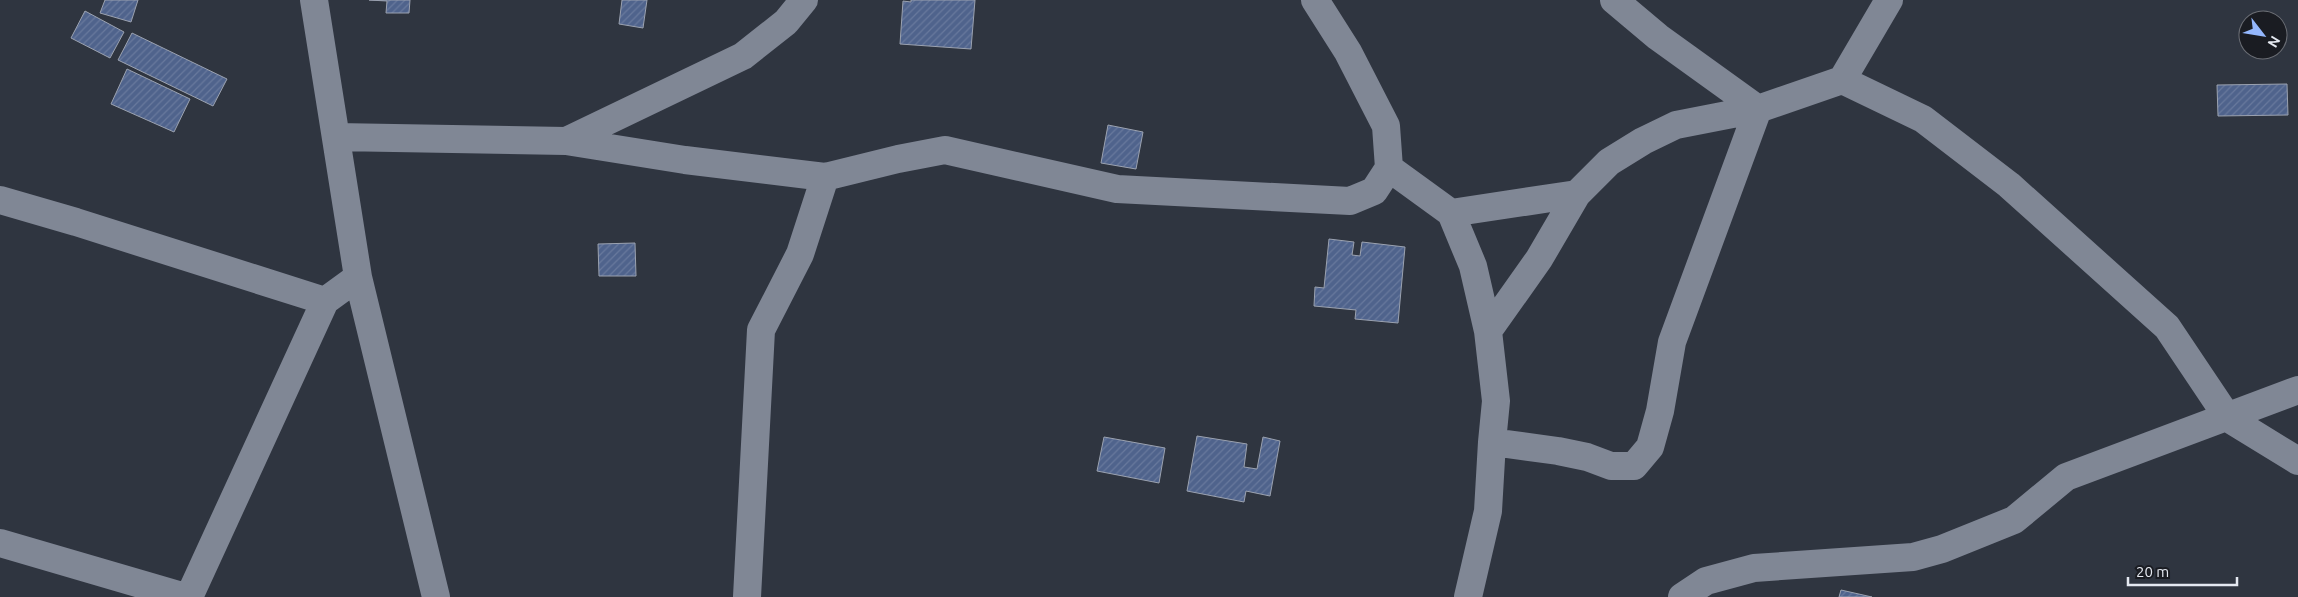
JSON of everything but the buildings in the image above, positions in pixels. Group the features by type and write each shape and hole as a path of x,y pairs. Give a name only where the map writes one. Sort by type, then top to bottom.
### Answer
{"street":[{"path":"314,0 358,277 436,597"},
{"path":"566,141 743,56 786,22 804,0"},
{"path":"336,137 566,141 685,160 825,177 898,158 946,150 1117,189 1350,201 1374,191 1389,168 1386,126 1348,52 1315,0"},
{"path":"1614,0 1658,37 1758,109"},
{"path":"1488,331 1539,259 1576,194 1609,162 1676,125 1758,109 1842,80 1889,0"},
{"path":"1842,80 1923,119 2009,185 2167,327 2228,418 2298,461"},
{"path":"1492,442 1558,451 1587,457 1611,466 1634,466 1650,447 1660,412 1672,342 1758,109"},
{"path":"1389,168 1451,213 1473,266 1488,331 1496,401 1488,511 1468,597"},
{"path":"747,597 761,330 800,254 825,177"},
{"path":"1451,213 1576,194"},
{"path":"0,200 76,222 325,301"},
{"path":"189,597 325,301 358,277"},
{"path":"1682,597 1706,581 1754,568 1913,557 1942,549 2014,520 2066,477 2228,418 2298,390"},
{"path":"0,543 185,597"}]}
